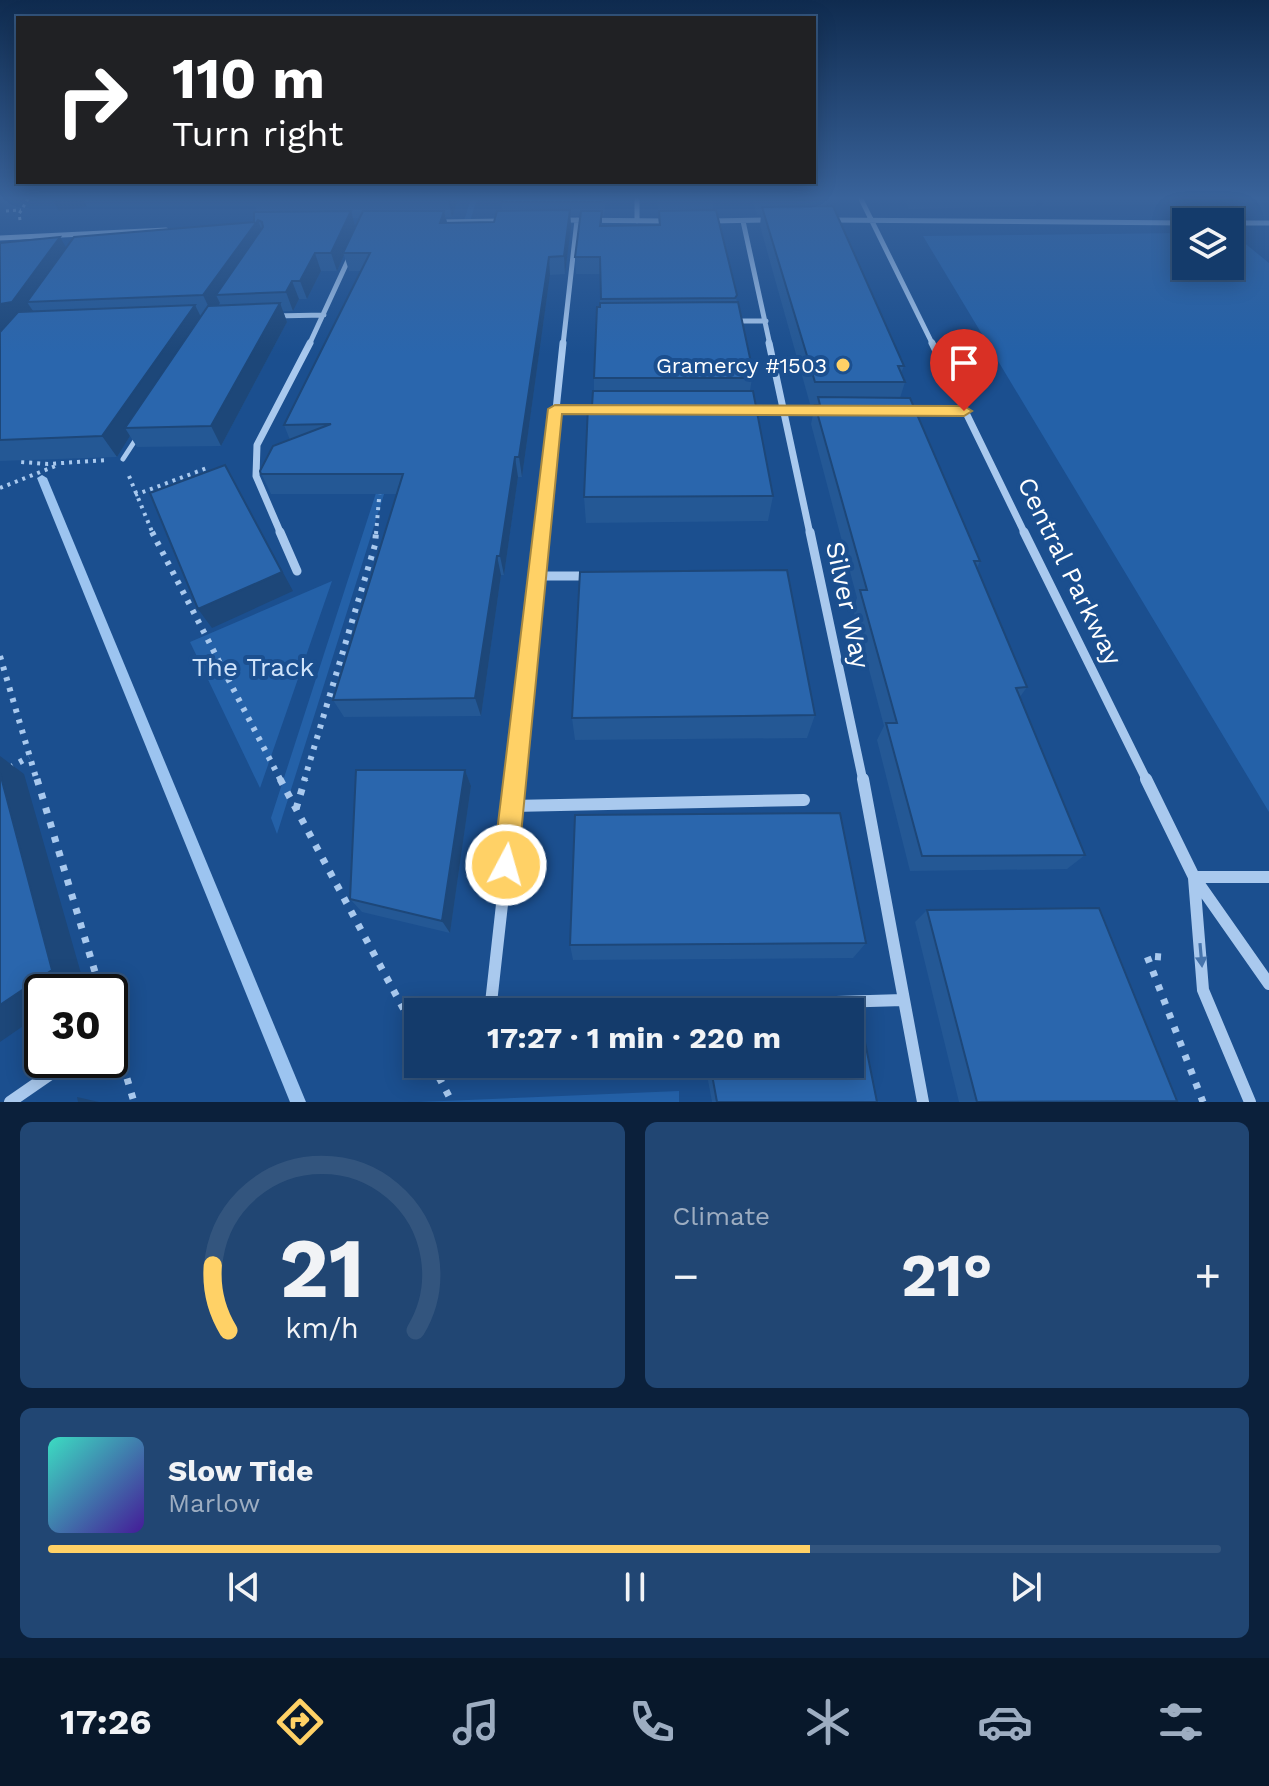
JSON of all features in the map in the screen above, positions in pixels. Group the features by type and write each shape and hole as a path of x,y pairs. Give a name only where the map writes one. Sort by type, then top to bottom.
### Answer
{"street":[{"path":"297,571 256,476 257,445 324,315 352,250"},
{"path":"491,998 573,250"},
{"name":"Silver Way","path":"750,250 877,846 923,1102"},
{"name":"Central Parkway","path":"887,250 1194,877 1269,984"},
{"path":"270,316 324,315"},
{"path":"719,321 766,321"},
{"path":"555,409 601,410"},
{"path":"904,411 964,411"},
{"path":"739,412 830,412"},
{"path":"537,576 600,576"},
{"path":"512,806 804,800"},
{"name":"Central Parkway","path":"1194,877 1203,990 1250,1102"},
{"path":"1194,877 1269,877"},
{"path":"864,1001 903,1000"},
{"path":"10,1102 45,1078"}],"lane":[{"path":"123,459 140,433"}],"path":[{"path":"31,449 21,462 62,464 123,459 135,495 296,810 404,1004"},
{"path":"0,488 62,464"},
{"path":"135,495 207,468"},
{"path":"296,810 375,545 381,475"},
{"path":"0,656 95,974"},
{"path":"0,773 29,757"},
{"path":"1161,957 1147,956 1203,1102"},
{"path":"127,1078 134,1102"},
{"path":"439,1078 452,1102"}],"green space":[{"path":"454,250 461,250 277,834 271,818"},
{"path":"932,250 1172,250 1172,280 1244,280 1244,250 1254,250 1269,263 1269,812"},
{"name":"The Track","path":"332,581 260,788 190,642"},
{"path":"679,1091 679,1102 419,1102"}],"building":[{"path":"0,250 50,250 12,302 0,304"},
{"path":"64,250 236,250 203,295 27,302"},
{"path":"247,250 332,250 315,253 300,281 292,281 286,292 216,295"},
{"path":"344,250 565,250 564,256 549,257 519,457 515,457 475,698 333,700 403,474 261,474 260,471 273,446 331,424 284,425 370,253 343,253"},
{"path":"576,250 726,250 737,295 735,298 601,299 600,257 575,257"},
{"path":"775,250 853,250 904,366 898,366 905,382 815,382"},
{"path":"738,302 753,372 749,372 750,378 594,378 597,307 600,303"},
{"path":"280,303 211,426 125,428 208,306"},
{"path":"195,305 102,436 0,440 0,332 18,312"},
{"path":"593,391 753,391 773,496 584,497 588,406 592,406"},
{"path":"818,397 910,398 980,561 974,561 1027,687 1016,688 1085,855 922,856 886,723 897,723 860,590 867,590 815,405 820,405"},
{"path":"225,465 282,572 198,609 150,493"},
{"path":"787,570 815,715 572,718 580,572"},
{"path":"356,770 465,770 442,921 350,899"},
{"path":"0,773 52,970 46,974 24,974 24,989 0,1005"},
{"path":"840,813 866,943 570,945 575,815"},
{"path":"1099,908 1177,1101 977,1102 927,910"},
{"path":"864,1037 877,1102 717,1102 713,1078 864,1078"}],"waterway":[{"path":"42,478 298,1102"}],"place":[{"name":"Gramercy #1503","path":"843,365"}],"route":[{"path":"506,865 555,409 964,411"}]}
